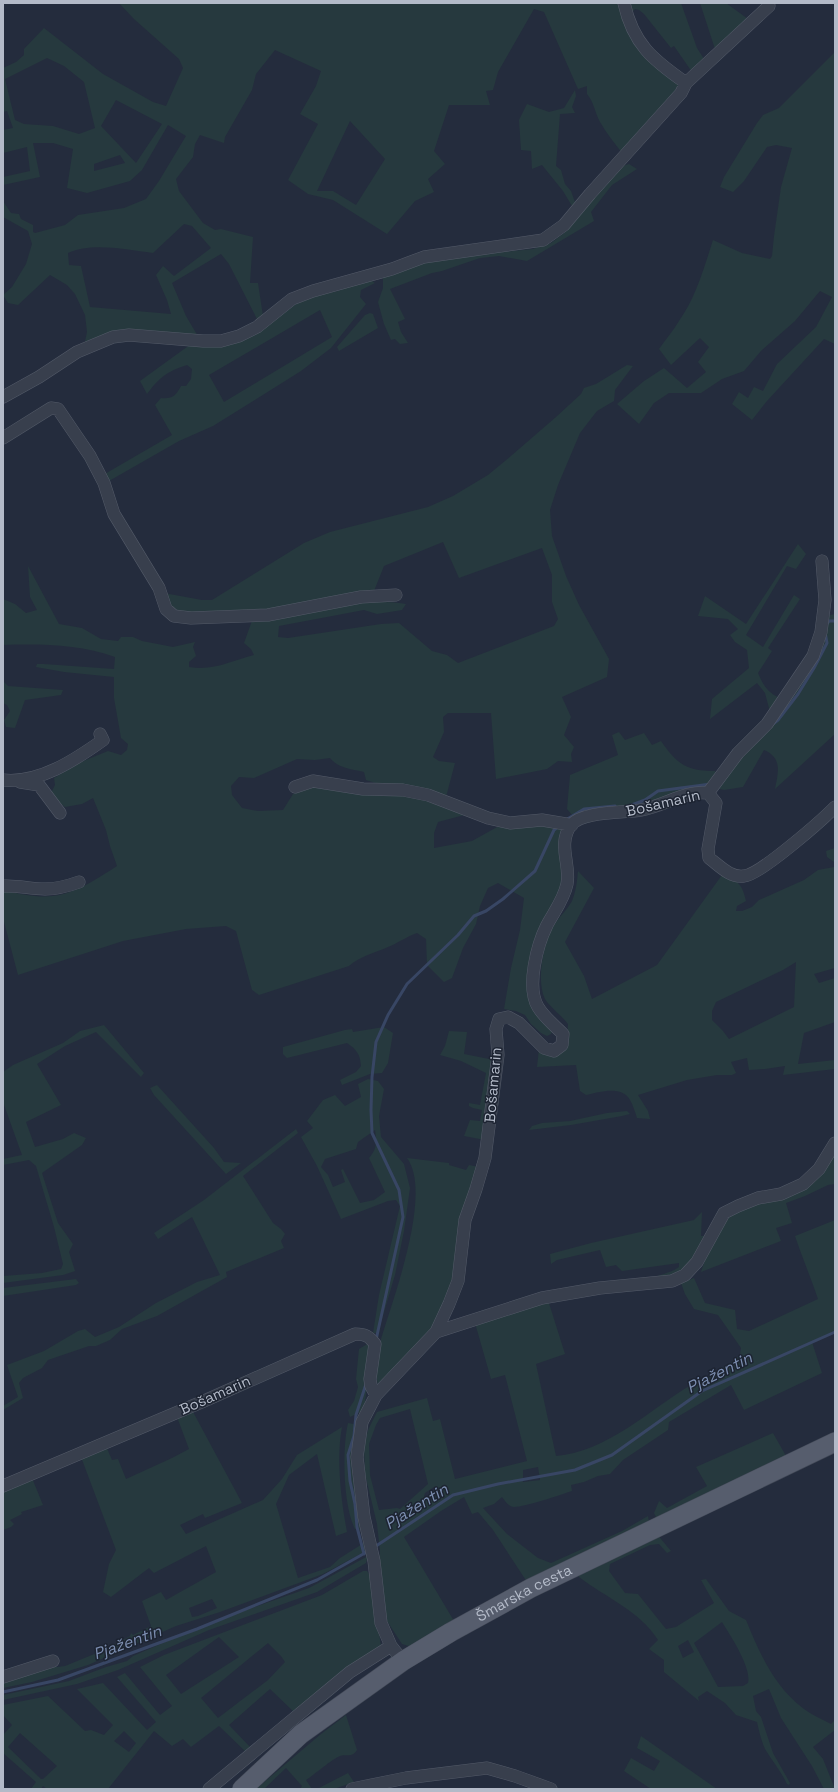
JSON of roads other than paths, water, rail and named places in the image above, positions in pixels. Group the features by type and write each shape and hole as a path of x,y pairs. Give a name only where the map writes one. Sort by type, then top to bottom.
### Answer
{"main road":[{"name":"Šmarska cesta","path":"242,1789 301,1734 403,1661 451,1632 531,1588 835,1442"}],"street":[{"path":"624,3 632,27 640,43 652,58 686,83"},
{"path":"3,397 39,377 77,352 113,337 129,335 221,341 239,336 257,327 292,299 313,291 392,269 424,257 543,240 564,226 590,194 681,93 686,83 769,6"},
{"path":"3,438 51,408 58,410 90,456 104,483 114,514 159,588 166,609 174,616 191,618 268,615 361,597 396,595"},
{"path":"708,793 738,753 767,724 813,656 821,632 825,600 822,561"},
{"path":"17,782 62,766 103,740 100,734"},
{"path":"3,780 39,785 60,813"},
{"path":"295,787 313,781 364,789 402,790 428,795 474,814 510,823 542,820 572,825"},
{"name":"Bošamarin","path":"403,1661 391,1646 381,1624 374,1561 364,1517 357,1457 362,1422 376,1395 436,1332 458,1281 464,1220 476,1189 485,1158 498,1055 496,1029 499,1019 508,1017 519,1023 544,1048 554,1051 562,1044 563,1034 538,1007 533,993 536,956 543,933 565,894 568,880 564,854 565,838 572,825 582,817 643,810 697,792 708,793 716,803 708,849 710,858 730,874 745,876 761,868 835,807"},
{"path":"3,886 16,885 44,889 64,887 79,882"},
{"path":"436,1332 542,1298 600,1288 672,1281 679,1278 685,1275 698,1262 724,1213 758,1198 781,1194 803,1184 819,1170 835,1143"},
{"name":"Bošamarin","path":"3,1486 204,1401 355,1334 364,1334 370,1337 375,1344 370,1379 371,1386 376,1395"},
{"path":"209,1789 350,1672 391,1646"},
{"path":"3,1677 53,1661"},
{"path":"352,1789 406,1778 488,1768 551,1789"}],"waterway":[{"path":"826,625 829,621 835,621"},
{"path":"773,724 778,720 798,694 814,668 827,643 825,632"},
{"path":"629,806 645,800 658,791 711,784"},
{"path":"564,821 584,809 615,806"},
{"path":"376,1340 403,1217 399,1190 372,1133 372,1077 376,1042 388,1015 407,984 458,935 474,916 486,911 503,899 535,871 554,830 559,826"},
{"name":"Pjažentin","path":"373,1548 453,1495 498,1484 575,1470 612,1455 702,1391 835,1332"},
{"path":"364,1554 357,1527 355,1504 350,1481 348,1455 354,1436 356,1415 366,1384"},
{"name":"Pjažentin","path":"3,1692 58,1680 197,1629 317,1580 365,1553"}]}
